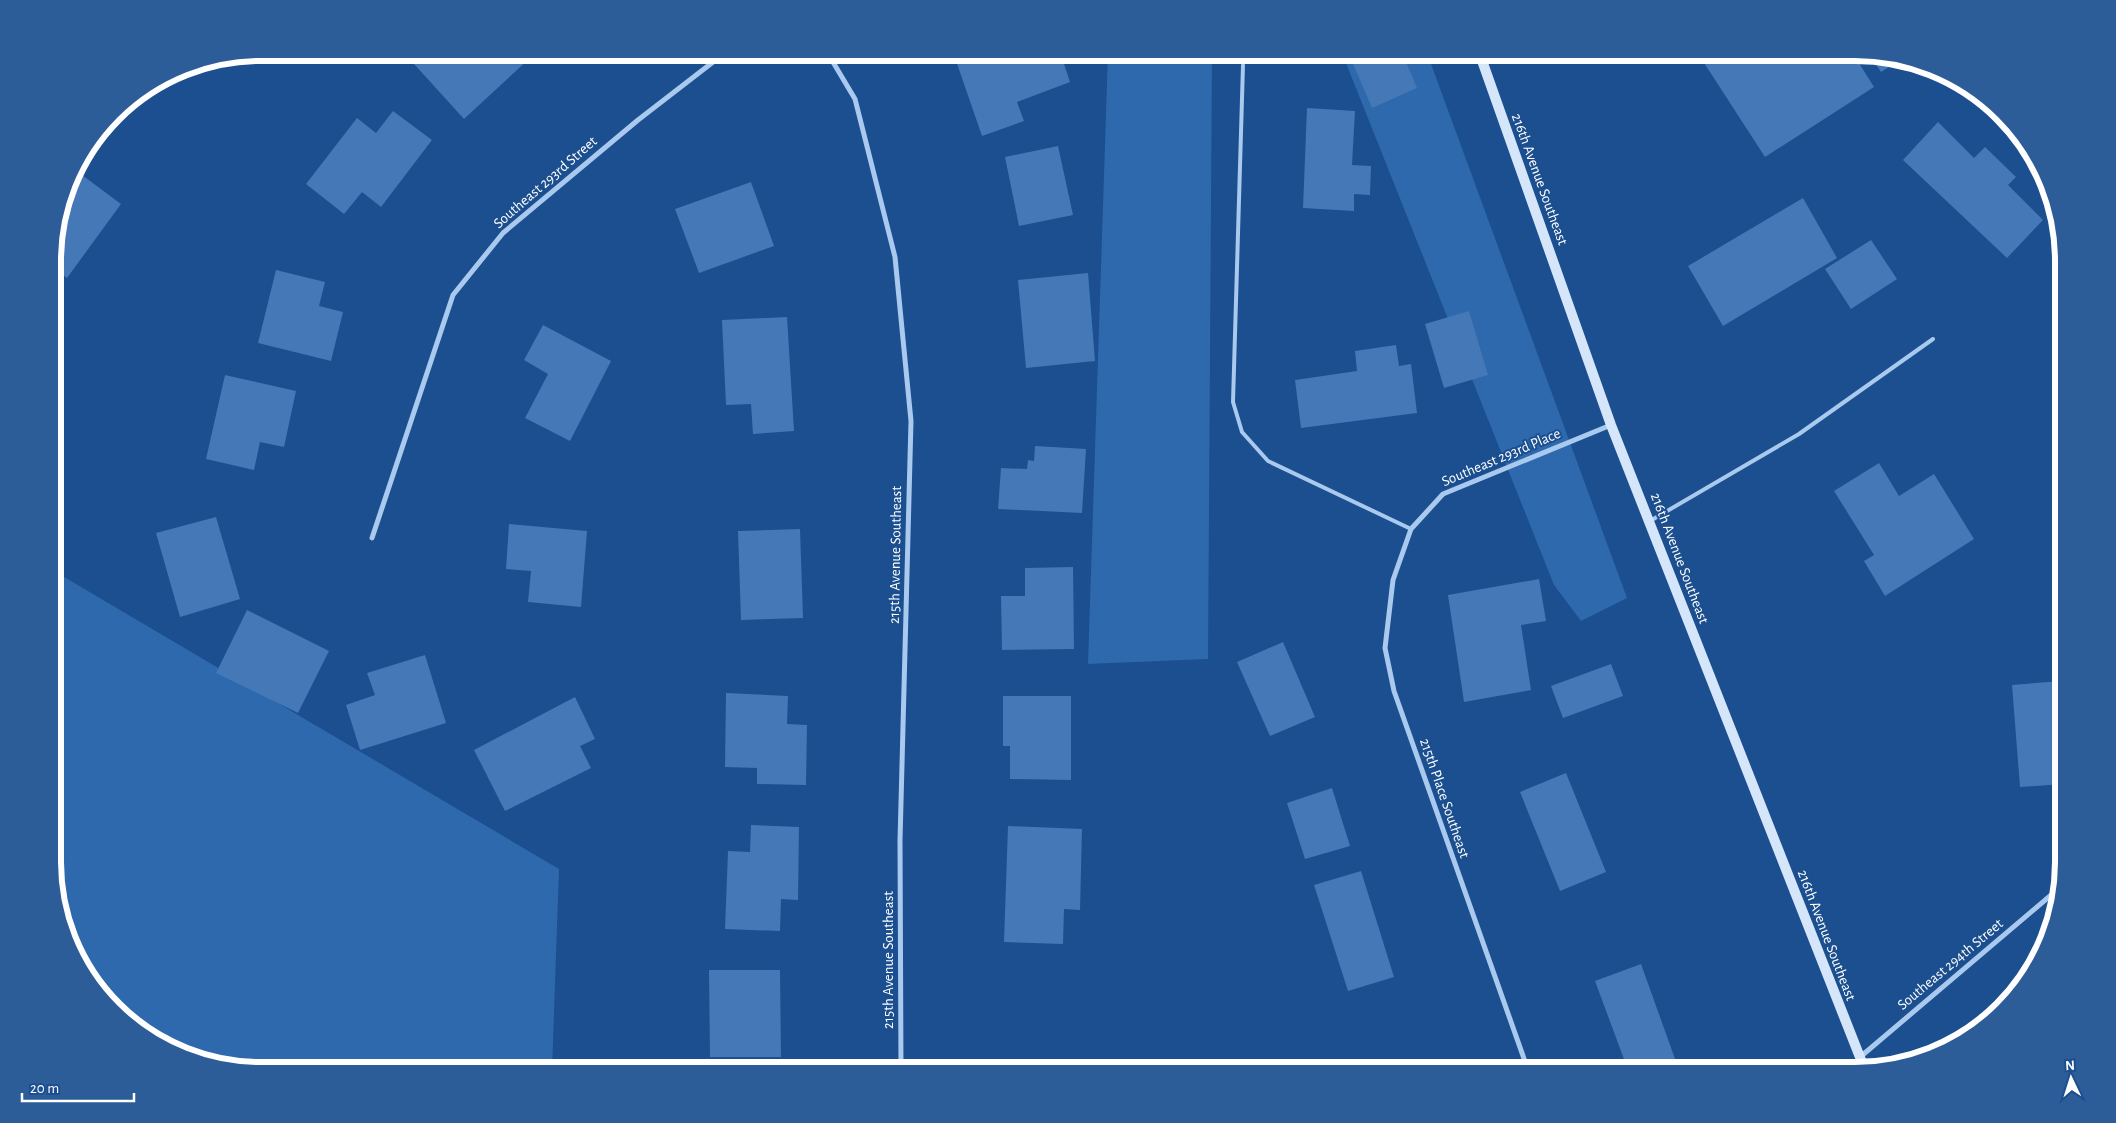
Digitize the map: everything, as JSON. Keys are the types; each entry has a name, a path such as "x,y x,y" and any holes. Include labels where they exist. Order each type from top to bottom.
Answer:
{"street":[{"name":"Southeast 293rd Street","path":"372,538 453,295 503,233 638,120 714,61"},
{"name":"215th Avenue Southeast","path":"832,61 855,99 895,257 911,421 900,841 901,1062"},
{"name":"216th Avenue Southeast","path":"1482,61 1611,425 1861,1062"},
{"name":"Southeast 293rd Place","path":"1411,529 1443,494 1611,425"},
{"name":"215th Place Southeast","path":"1411,529 1393,580 1386,638 1385,648 1394,692 1525,1062"},
{"name":"Southeast 294th Street","path":"1859,1058 2052,894"}],"lane":[{"path":"1243,65 1233,402 1242,432 1268,461 1411,529"},
{"path":"1650,521 1799,434 1933,339"}],"shaded area":[{"path":"1108,61 1212,61 1208,659 1088,664"},
{"path":"1345,61 1430,61 1627,598 1581,621 1554,585"},
{"path":"61,575 559,869 552,1062 261,1062 235,1060 210,1055 185,1047 161,1035 129,1012 111,994 95,973 76,938 65,901 61,862"}],"building":[{"path":"411,61 527,61 464,119"},
{"path":"956,61 1063,61 1070,82 1017,102 1024,121 982,136"},
{"path":"1352,61 1406,61 1417,88 1372,108"},
{"path":"1703,61 1858,61 1874,87 1765,157"},
{"path":"1875,63 1893,65 1881,72"},
{"path":"1307,108 1355,111 1352,165 1371,166 1370,195 1354,194 1354,211 1303,208"},
{"path":"393,111 432,140 381,207 362,192 344,214 306,184 357,118 376,133"},
{"path":"1938,122 1974,158 1985,147 2016,177 2008,185 2043,220 2007,258 1903,160"},
{"path":"1058,146 1073,215 1019,226 1005,157"},
{"path":"81,174 121,204 67,278 61,273 63,235 68,210"},
{"path":"751,182 774,246 699,273 675,209"},
{"path":"1803,198 1837,258 1723,326 1688,266"},
{"path":"1871,240 1897,279 1851,309 1825,269"},
{"path":"276,270 325,282 319,306 343,312 331,361 258,343"},
{"path":"1088,273 1095,361 1026,368 1018,280"},
{"path":"1469,311 1488,375 1444,388 1425,324"},
{"path":"787,317 794,431 753,434 751,404 726,405 722,320"},
{"path":"543,325 611,361 570,441 525,418 548,374 524,360"},
{"path":"1396,345 1399,366 1411,364 1417,413 1301,428 1295,380 1357,371 1355,351"},
{"path":"225,375 296,391 284,447 260,442 254,470 206,459"},
{"path":"1035,446 1086,449 1082,513 998,509 1001,468 1027,469 1028,460 1034,461"},
{"path":"1879,463 1899,496 1934,474 1974,539 1885,596 1864,561 1874,555 1834,491"},
{"path":"216,517 240,599 180,617 156,533"},
{"path":"509,524 587,531 581,607 528,602 531,571 506,569"},
{"path":"800,529 803,618 741,620 738,531"},
{"path":"1073,567 1074,649 1002,650 1001,596 1025,596 1025,568"},
{"path":"1539,579 1546,621 1521,625 1531,690 1464,702 1448,595"},
{"path":"247,610 329,651 298,713 216,673"},
{"path":"1283,642 1315,717 1270,736 1237,662"},
{"path":"425,655 446,723 360,750 346,705 375,695 367,673"},
{"path":"1611,664 1623,696 1563,718 1551,686"},
{"path":"2055,681 2055,785 2020,787 2012,685"},
{"path":"726,693 788,696 787,724 807,725 806,785 757,784 757,768 725,767"},
{"path":"1003,696 1071,696 1071,780 1010,779 1010,746 1003,746"},
{"path":"575,697 595,739 580,746 591,768 505,811 474,750"},
{"path":"1566,773 1606,872 1560,891 1520,792"},
{"path":"1332,788 1350,846 1305,859 1287,803"},
{"path":"751,825 799,827 798,900 781,899 780,931 725,929 728,851 750,852"},
{"path":"1008,826 1082,829 1080,910 1064,909 1063,944 1004,942"},
{"path":"1361,871 1394,977 1348,991 1314,885"},
{"path":"1641,964 1676,1062 1625,1062 1595,981"},
{"path":"709,970 780,970 781,1057 710,1057"}]}
